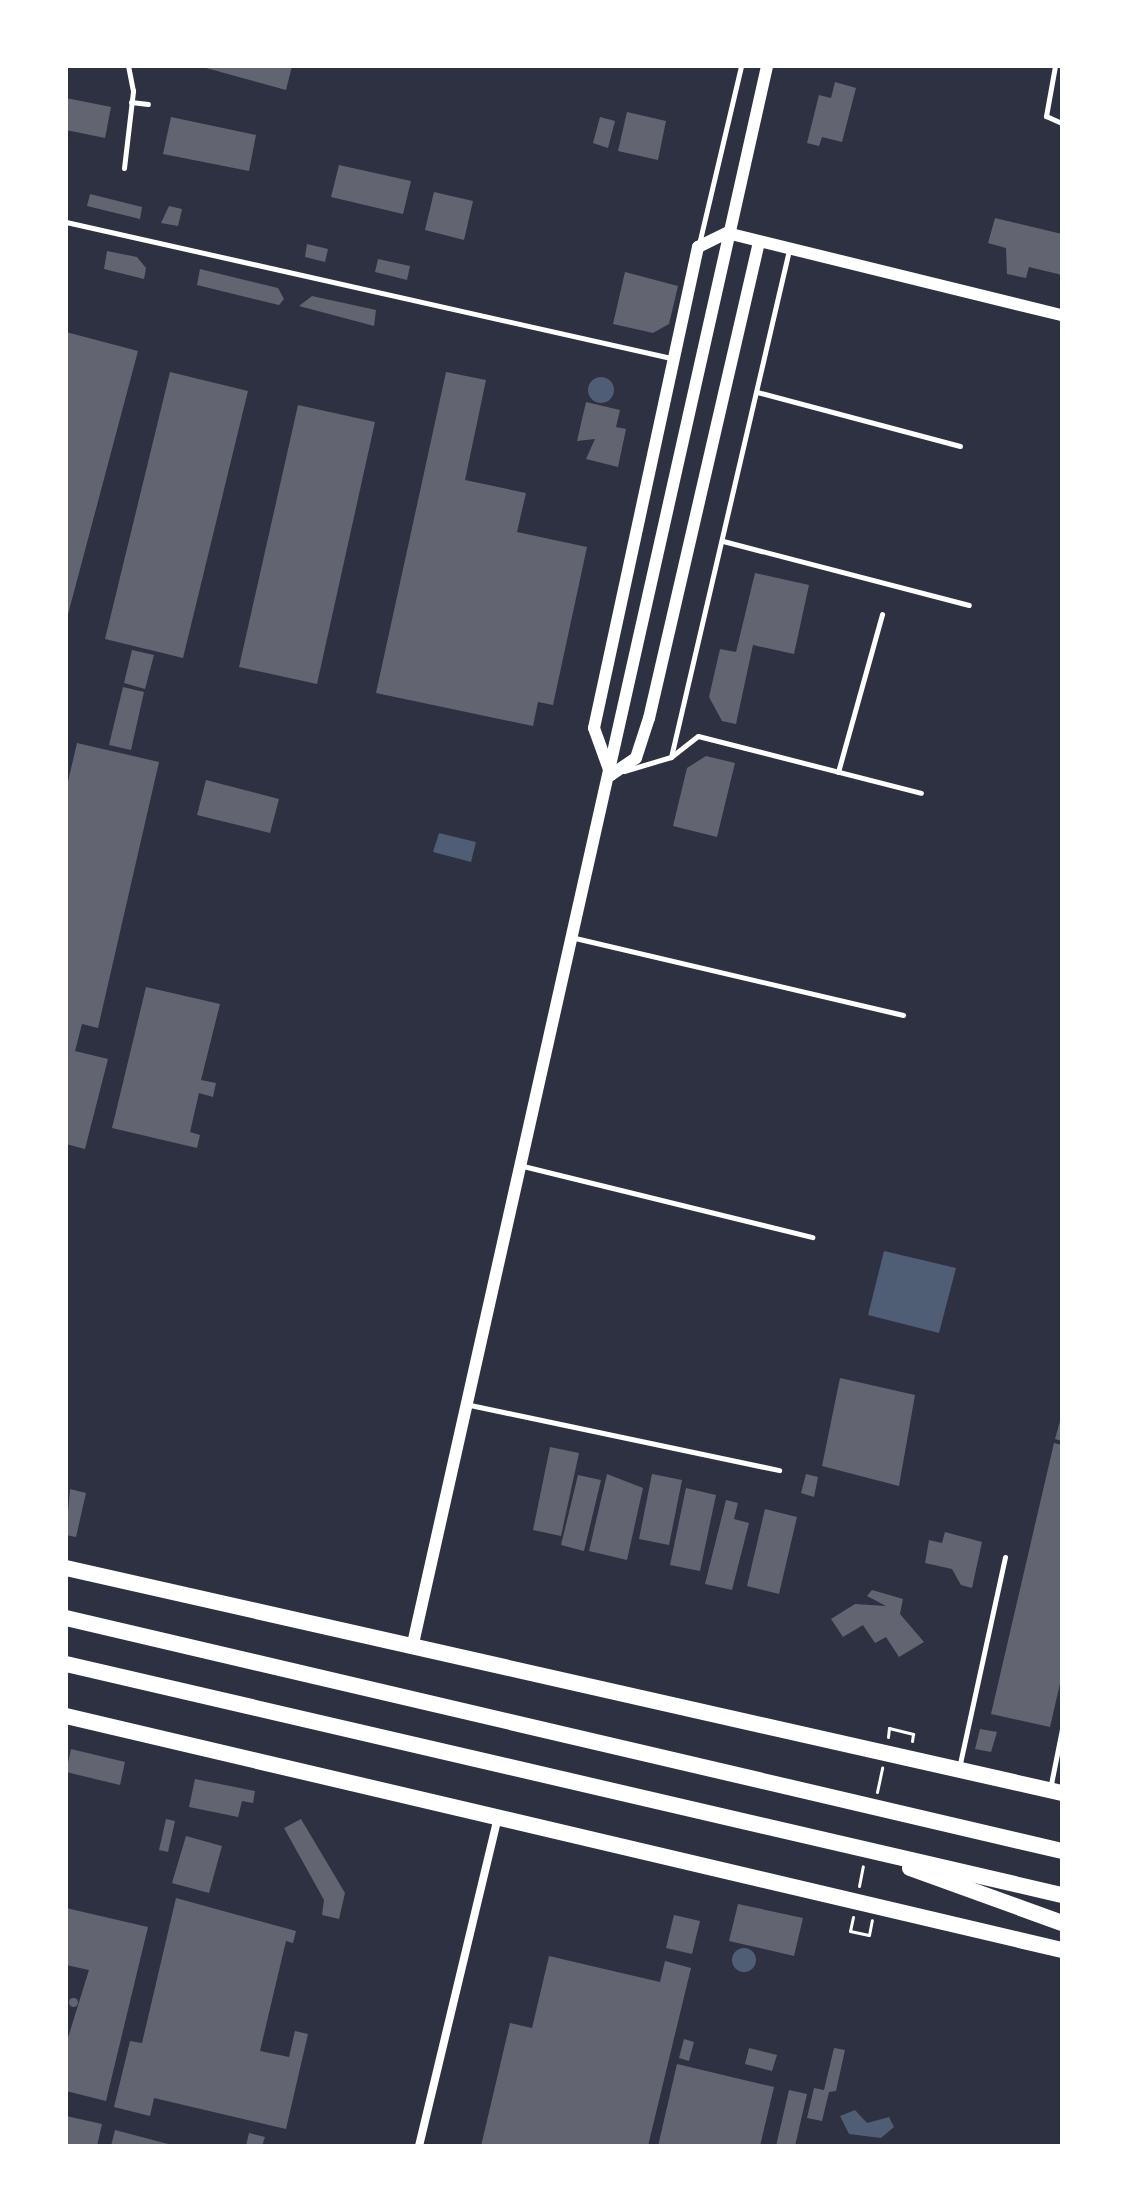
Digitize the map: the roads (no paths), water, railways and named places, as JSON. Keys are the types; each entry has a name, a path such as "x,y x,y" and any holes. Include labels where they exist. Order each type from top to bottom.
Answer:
{"main road":[{"path":"66,1568 1056,1791"},
{"path":"66,1618 1062,1851"},
{"path":"66,1664 1062,1895"},
{"path":"66,1716 1062,1950"},
{"path":"849,1845 1062,1923"}],"street":[{"path":"412,1648 575,938 727,233 767,66"},
{"path":"611,775 594,728 671,358 698,247 727,233 1062,315"},
{"path":"611,775 636,758 649,718 759,242"},
{"path":"419,2146 498,1817"}],"lane":[{"path":"124,168 131,102 128,66"},
{"path":"698,247 741,66"},
{"path":"1055,66 1046,116 1062,123"},
{"path":"131,102 148,104"},
{"path":"66,222 671,358"},
{"path":"671,757 789,250"},
{"path":"757,392 960,446"},
{"path":"723,541 969,605"},
{"path":"838,772 882,614"},
{"path":"611,775 671,757 698,736 921,793"},
{"path":"575,938 903,1015"},
{"path":"523,1166 812,1237"},
{"path":"470,1405 779,1470"},
{"path":"959,1769 1005,1557"},
{"path":"1056,1791 1062,1729"}],"water":[{"path":"601,377 610,381 614,390 610,399 601,403 592,399 588,390 592,381"},
{"path":"439,833 476,842 471,862 433,852"},
{"path":"884,1251 956,1268 939,1333 868,1315"},
{"path":"744,1948 752,1952 756,1960 752,1968 744,1972 736,1968 732,1960 736,1952"},
{"path":"855,2110 867,2123 889,2117 894,2127 881,2138 849,2134 840,2116"}]}
